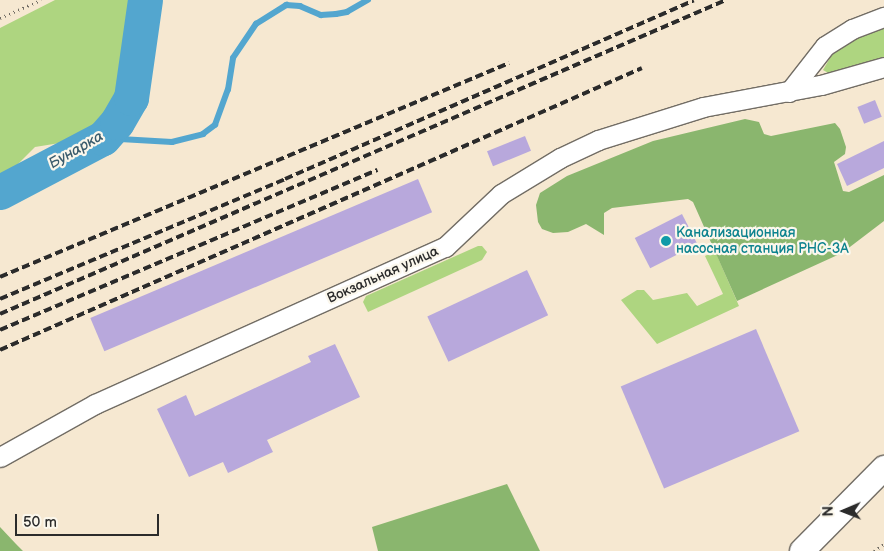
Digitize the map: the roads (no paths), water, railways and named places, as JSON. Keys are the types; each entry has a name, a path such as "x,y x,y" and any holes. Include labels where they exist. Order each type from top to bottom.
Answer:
{"street":[{"path":"789,92 826,46 852,29 884,17"},
{"name":"Вокзальная улица","path":"0,457 95,404 445,247 501,194 560,158 598,140 694,110 789,92 884,67"},
{"path":"802,551 884,468"},
{"path":"802,551 884,489"}],"waterway":[{"name":"Бунарка","path":"0,192 103,138 117,122 131,98 145,0"},
{"path":"103,138 172,142 203,134 215,125 228,90 233,58 256,24 286,5 300,6 321,15 347,12 368,0"}],"railway":[{"path":"0,299 285,179 694,0"},
{"path":"0,314 726,0"},
{"path":"0,277 509,63"},
{"path":"0,350 642,68"},
{"path":"0,330 377,170"}],"place":[{"name":"Канализационная насосная станция РНС-3А","path":"666,241"}]}
